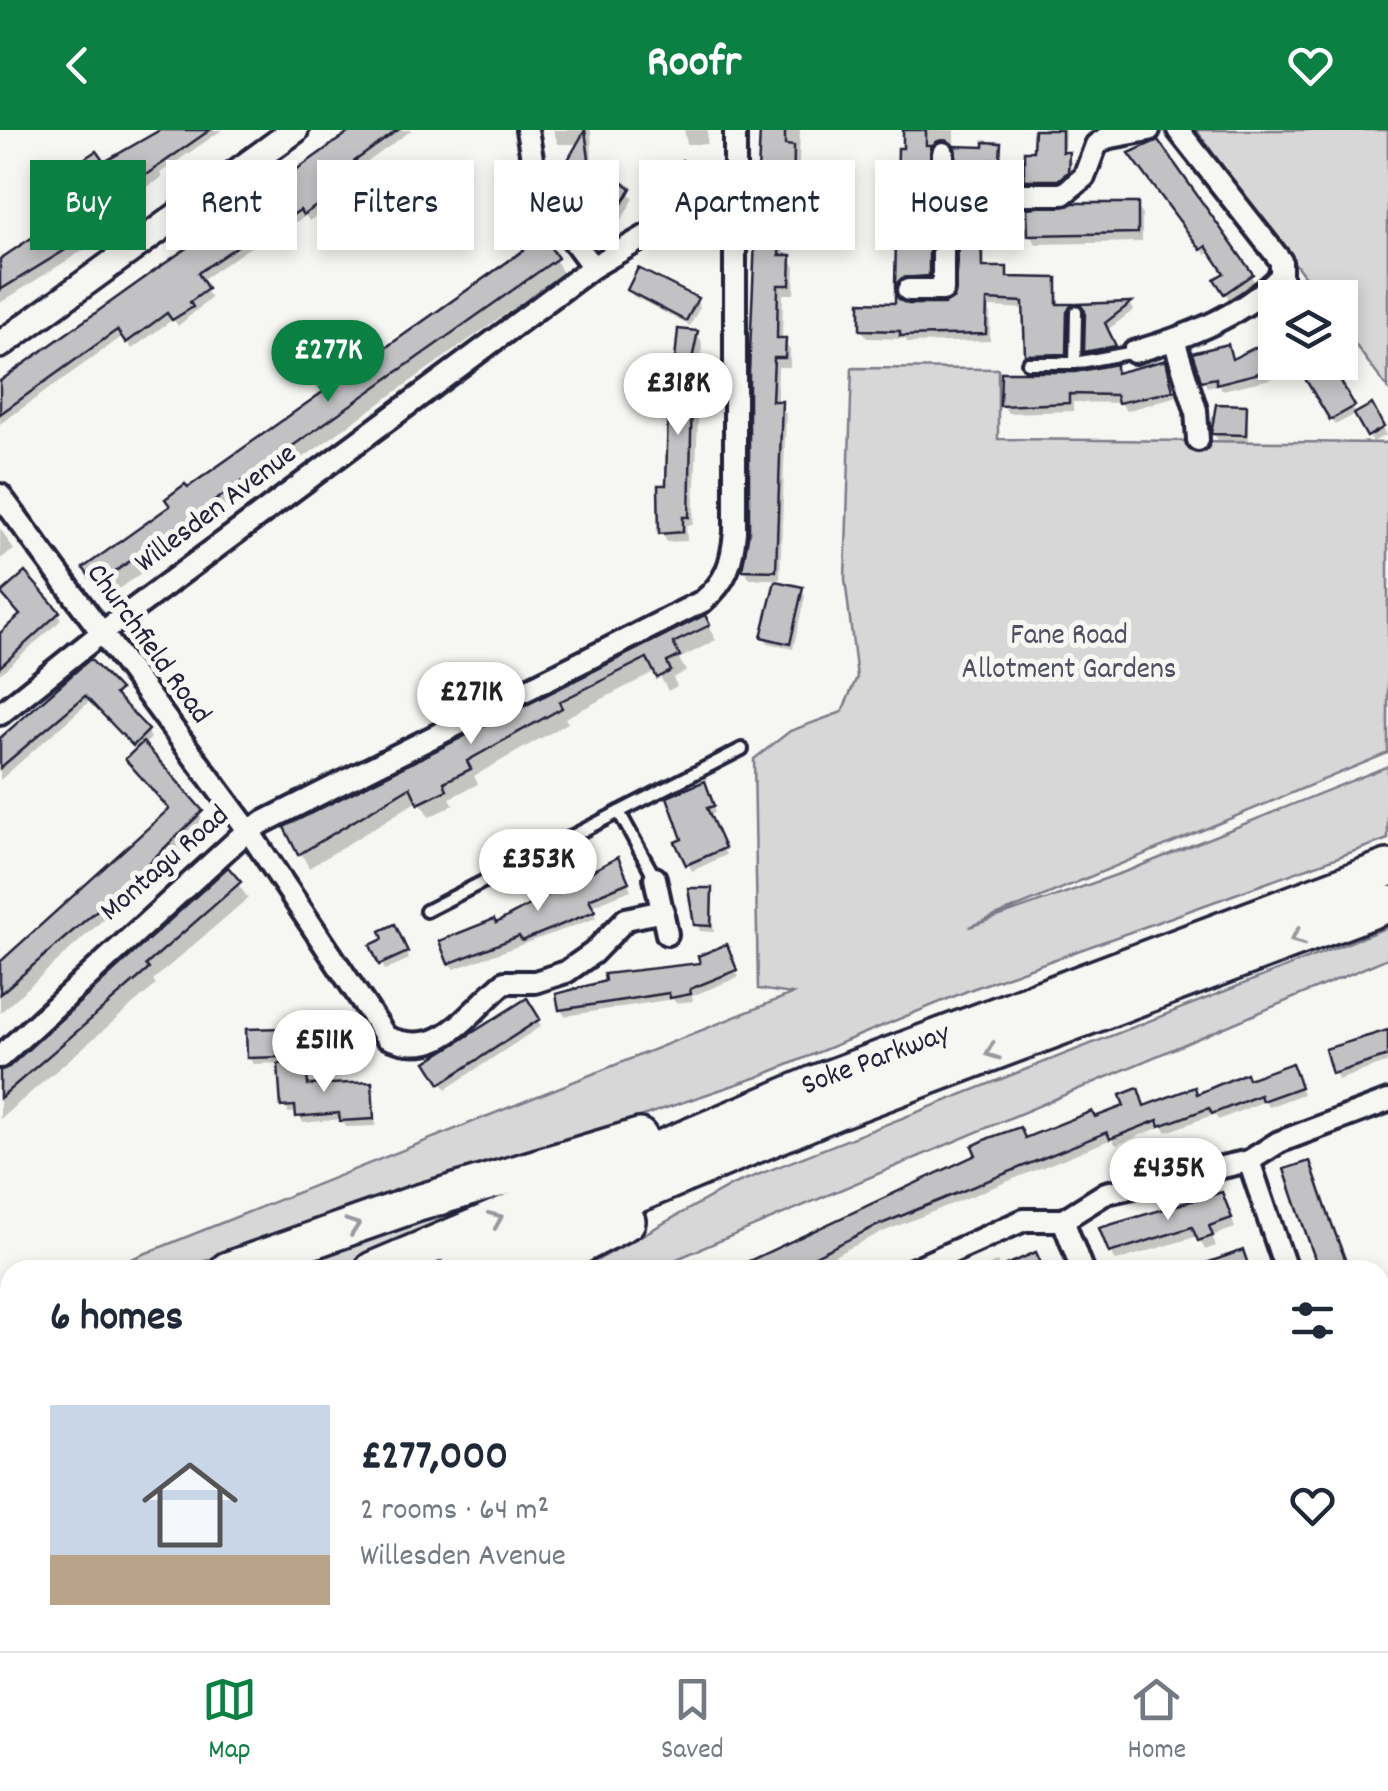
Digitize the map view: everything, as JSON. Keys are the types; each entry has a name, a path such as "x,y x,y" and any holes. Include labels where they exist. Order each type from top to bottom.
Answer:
{"highway":[{"name":"Soke Parkway","path":"400,1260 826,1097 1388,868"},
{"name":"Soke Parkway","path":"479,1260 826,1097 1388,904"},
{"path":"256,1260 415,1204 826,1097"},
{"path":"551,1260 826,1097"}],"street":[{"path":"0,345 295,130"},
{"path":"527,130 538,193 593,267"},
{"name":"Montagu Road","path":"735,130 735,160"},
{"path":"1024,194 1062,194 1084,177 1096,145 1106,138 1148,130"},
{"path":"1134,352 1218,324 1281,276 1281,261 1178,130"},
{"path":"942,153 942,160"},
{"name":"Willesden Avenue","path":"0,714 100,634 593,267 639,240"},
{"name":"Montagu Road","path":"0,1056 248,830 703,601 722,585 732,560 735,532 734,250"},
{"path":"908,290 942,290 942,250"},
{"path":"1174,340 1196,410 1198,440"},
{"name":"Churchfield Road","path":"0,495 248,830 386,1038 409,1047 438,1043 505,982 536,982 566,972 593,953 626,919 663,911"},
{"path":"655,878 668,934"},
{"path":"934,1260 1024,1220 1063,1220 1106,1193 1249,1161 1278,1142 1388,1101"},
{"path":"1249,1161 1283,1260"},
{"path":"1063,1220 1078,1260"}],"lane":[{"path":"1076,312 1076,362"},
{"path":"1028,363 1076,362 1134,352"},
{"path":"426,912 742,749"},
{"path":"619,812 655,878"}],"green space":[{"path":"1196,130 1388,130 1388,389 1358,348 1358,280 1307,280"},
{"name":"Fane Road Allotment Gardens","path":"852,368 998,369 998,439 1388,443 1388,753 969,927 1130,870 1388,766 1388,839 972,989 758,1077 328,1222 208,1260 129,1260 792,994 758,989 754,759 790,731 842,712 857,677 845,579"},
{"path":"1388,927 1388,958 675,1260 598,1260 732,1185"},
{"path":"503,1194 508,1200 363,1260 298,1260"}],"building":[{"path":"160,130 210,130 146,175 146,160 108,160"},
{"path":"352,130 398,130 356,160 317,160 317,206 303,215 300,210 297,212 297,169"},
{"path":"585,130 590,160 568,160"},
{"path":"760,130 785,130 785,145 794,146 794,160 759,160"},
{"path":"903,130 926,130 926,145 932,145 930,160 898,160 898,148 903,148"},
{"path":"1034,130 1062,130 1062,152 1069,152 1068,172 1058,180 1026,180 1024,151 1033,151"},
{"path":"1158,140 1253,274 1224,294 1214,279 1224,273 1206,246 1201,250 1129,153"},
{"path":"984,142 1001,143 1000,160 957,160 954,146 984,147"},
{"path":"96,151 103,160 82,160"},
{"path":"619,180 631,188 619,209"},
{"path":"1138,203 1138,233 1028,235 1027,208"},
{"path":"30,239 30,250 65,250 0,290 0,259"},
{"path":"184,250 232,250 198,273 208,289 190,302 193,307 172,320 167,313 126,343 117,330 0,414 0,381"},
{"path":"524,250 552,250 558,258 96,585 83,568 170,506 165,499 185,484 188,487"},
{"path":"755,250 779,250 779,255 791,255 790,285 778,285 777,338 786,338 785,358 774,358 772,401 782,401 776,571 742,570 749,532 749,373"},
{"path":"896,250 929,250 929,276 902,278 895,286"},
{"path":"958,250 982,250 982,267 1007,267 1007,277 1057,278 1057,304 1073,304 1067,312 1066,354 1025,355 1023,302 987,300 986,334 900,336 900,331 860,330 860,302 895,303 895,294 908,304 944,304 954,298"},
{"path":"638,268 698,298 686,321 627,290"},
{"path":"1132,302 1105,323 1116,346 1084,352 1085,311 1079,304"},
{"path":"678,329 698,331 693,355 689,517 683,517 683,532 659,534 658,485 666,485 669,369 674,370"},
{"path":"1228,344 1232,359 1258,346 1258,373 1216,384 1216,378 1201,381 1192,353"},
{"path":"1166,360 1173,391 1118,403 1116,395 1069,394 1069,403 1000,406 1001,372 1075,372 1116,364 1116,373"},
{"path":"1306,380 1340,380 1355,406 1330,420"},
{"path":"1216,404 1247,405 1246,435 1211,434"},
{"path":"1372,404 1384,427 1367,437 1354,414"},
{"path":"25,572 60,612 0,667 0,633 20,615 1,593"},
{"path":"775,581 803,587 790,644 761,637"},
{"path":"705,615 710,625 673,643 680,656 667,662 671,671 657,678 647,658 559,702 562,708 467,761 471,769 444,782 447,790 418,804 410,787 298,855 284,827"},
{"path":"90,659 120,690 115,694 149,730 133,746 85,696 0,768 0,738"},
{"path":"143,742 203,811 125,886 0,994 0,962 169,809 125,759"},
{"path":"705,781 714,806 707,808 725,848 686,865 675,842 682,839 667,797"},
{"path":"618,857 629,882 589,899 595,911 522,941 519,936 448,964 439,941 494,919 496,923"},
{"path":"228,867 241,882 146,965 149,969 0,1098 0,1070 9,1067"},
{"path":"688,888 712,888 711,926 694,925"},
{"path":"395,924 408,952 379,965 370,945 383,939 380,931"},
{"path":"727,944 737,970 690,989 691,994 670,998 669,993 559,1010 556,994 605,981 604,974 700,963 698,956"},
{"path":"527,998 540,1019 440,1084 426,1062"},
{"path":"282,1028 283,1057 247,1058 246,1029"},
{"path":"1388,1030 1388,1056 1332,1074 1325,1049"},
{"path":"306,1061 308,1085 372,1082 374,1119 340,1121 339,1113 296,1117 295,1106 281,1107 278,1064"},
{"path":"1292,1063 1301,1087 1262,1101 1260,1095 1212,1114 1209,1108 1160,1126 1158,1120 1110,1139 1107,1132 874,1227 807,1260 751,1260 976,1155 972,1146 989,1138 1020,1127 1025,1138 1092,1111 1095,1117 1124,1106 1120,1095 1138,1088 1144,1106 1195,1087 1197,1094 1246,1073 1248,1079"},
{"path":"1310,1161 1345,1260 1316,1260 1284,1169"},
{"path":"1222,1192 1232,1218 1209,1226 1213,1236 1198,1241 1192,1227 1109,1253 1099,1228"},
{"path":"1243,1250 1246,1260 1215,1260"},
{"path":"1036,1252 1040,1260 1018,1260"}]}
